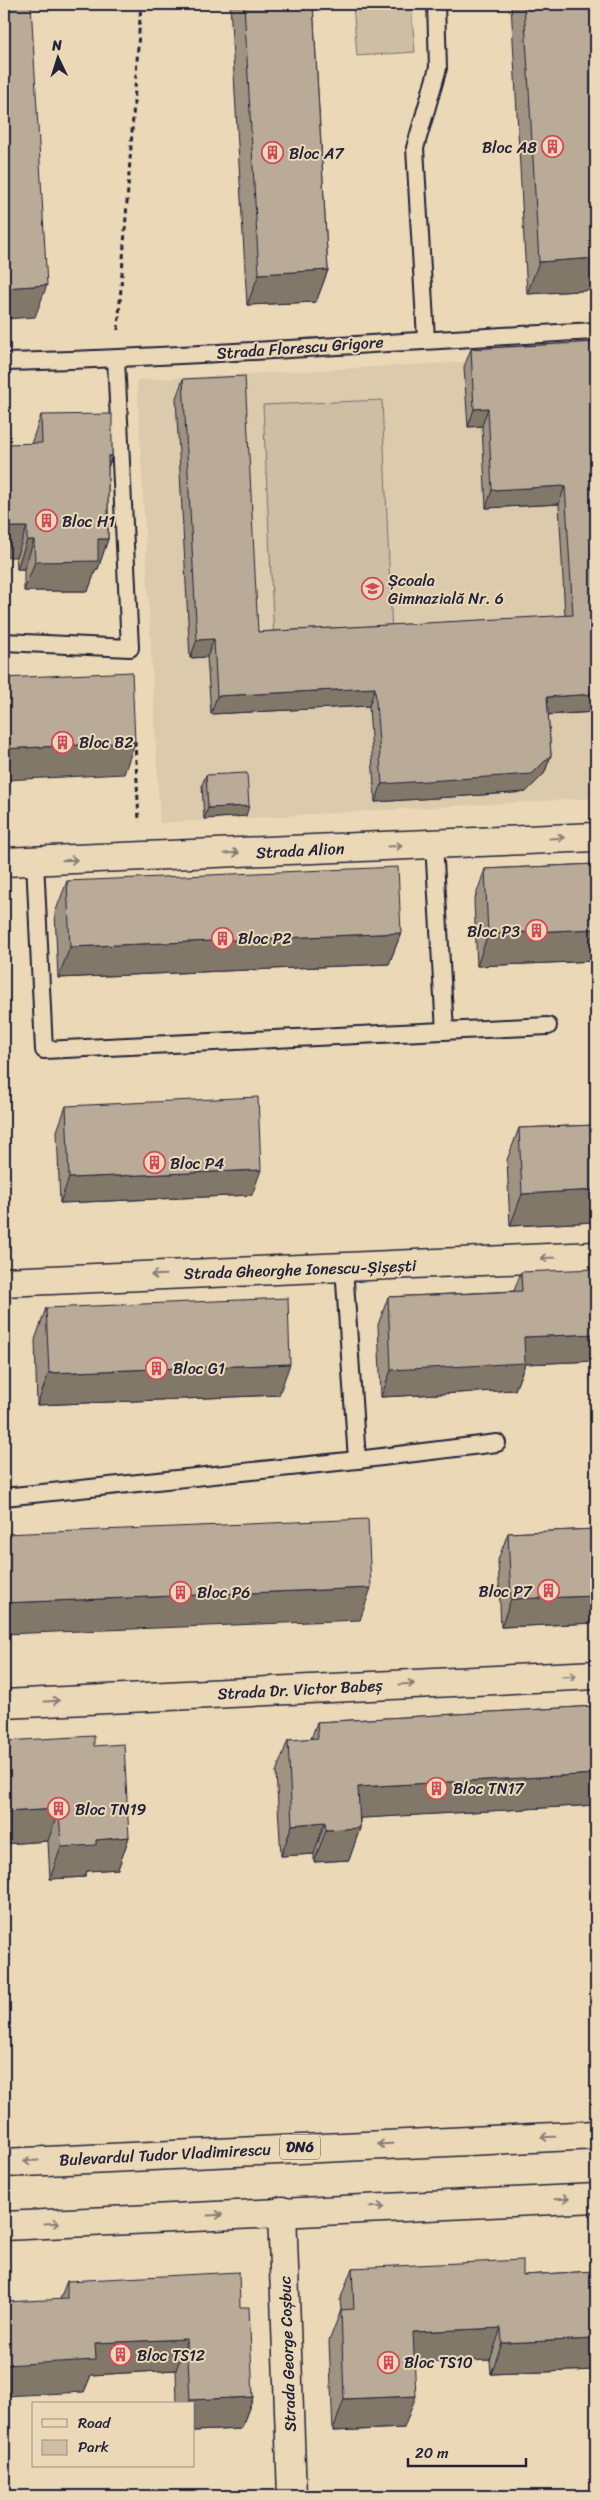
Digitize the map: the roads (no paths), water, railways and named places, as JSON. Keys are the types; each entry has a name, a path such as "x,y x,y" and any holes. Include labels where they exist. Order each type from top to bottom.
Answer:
{"street":[{"name":"Strada Alion","path":"4,862 141,858 596,837"},
{"name":"Strada Gheorghe Ionescu-Șișești","path":"4,1282 596,1256"},
{"name":"Strada Dr. Victor Babeș","path":"4,1704 596,1675"},
{"name":"Bulevardul Tudor Vladimirescu","path":"4,2163 596,2134"},
{"path":"4,2226 282,2211 596,2198"},
{"name":"Strada George Coșbuc","path":"282,2211 292,2496"}],"lane":[{"path":"426,339 415,148 438,68 436,4"},
{"name":"Strada Florescu Grigore","path":"4,362 116,359 426,339 596,332"},
{"path":"4,642 130,648 116,359"},
{"path":"434,844 445,1031"},
{"path":"35,861 44,1050 548,1026"},
{"path":"344,1267 357,1460"},
{"path":"4,1496 357,1460 498,1443"}],"place":[{"name":"Bloc A8","path":"553,147"},
{"name":"Bloc A7","path":"273,153"},
{"name":"Bloc H1","path":"46,521"},
{"name":"Școala Gimnazială Nr. 6","path":"372,589"},
{"name":"Bloc B2","path":"63,742"},
{"name":"Bloc P3","path":"536,931"},
{"name":"Bloc P2","path":"222,938"},
{"name":"Bloc P4","path":"154,1163"},
{"name":"Bloc G1","path":"157,1368"},
{"name":"Bloc P7","path":"548,1591"},
{"name":"Bloc P6","path":"181,1592"},
{"name":"Bloc TN17","path":"437,1788"},
{"name":"Bloc TN19","path":"59,1809"},
{"name":"Bloc TS12","path":"121,2355"},
{"name":"Bloc TS10","path":"388,2362"}]}
